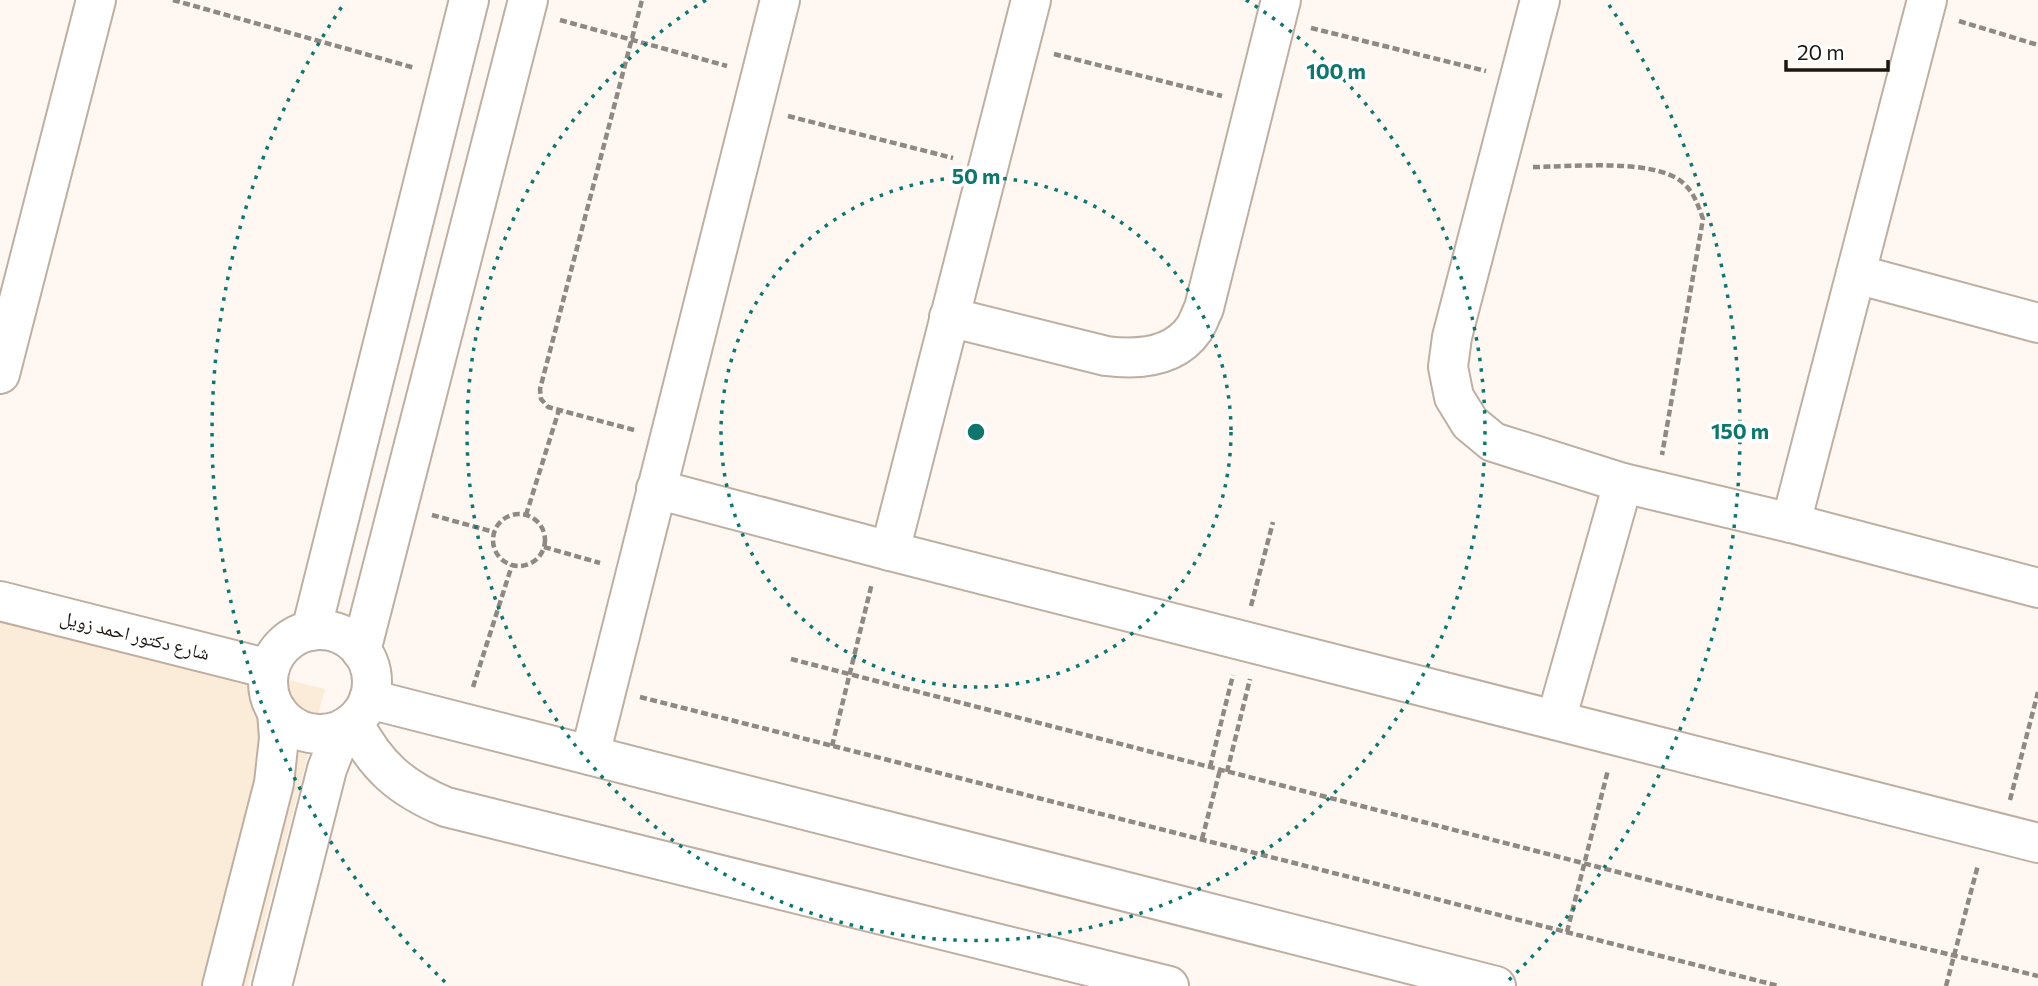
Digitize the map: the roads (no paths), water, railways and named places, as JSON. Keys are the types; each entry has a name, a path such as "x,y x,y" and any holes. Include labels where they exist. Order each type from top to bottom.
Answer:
{"street":[{"path":"0,374 96,0"},
{"path":"310,631 468,0"},
{"path":"590,755 780,0"},
{"path":"885,550 1031,0"},
{"path":"1540,0 1451,337 1448,367 1454,397 1470,422 1493,442 1639,487 1791,523 2038,588"},
{"path":"361,651 527,5"},
{"path":"1791,523 1926,5"},
{"path":"949,317 1133,360 1156,355 1178,345 1194,329 1204,308 1279,9"},
{"path":"1856,274 2038,323"},
{"path":"1556,720 1639,487"},
{"path":"656,489 885,550 2038,843"},
{"name":"شارع دكتور احمد زويل","path":"0,601 269,670"},
{"path":"272,986 327,769 338,741 357,716 371,674 361,651 351,641 339,634 325,631 310,631 299,635 279,649 269,670 269,693 277,711 290,726 309,733 329,734 357,716 462,722 1496,986"},
{"path":"222,986 274,783 279,738 277,711"},
{"path":"357,716 365,745 381,766 400,783 422,797 446,807 1169,986"}]}
